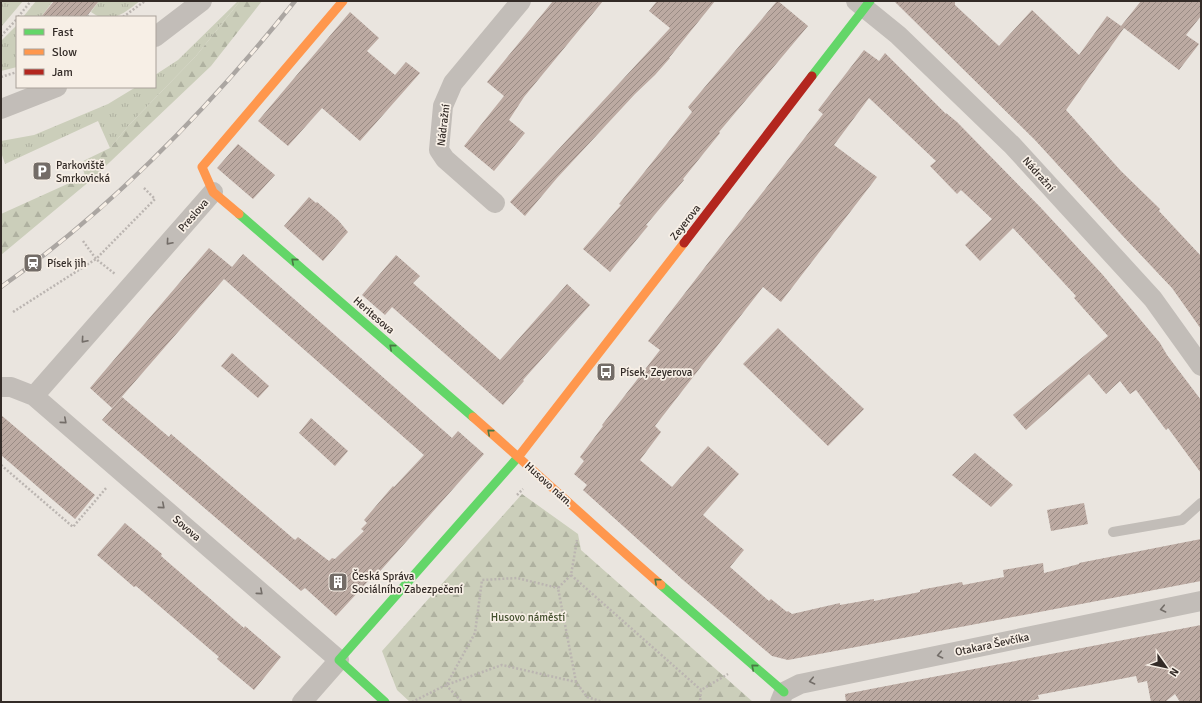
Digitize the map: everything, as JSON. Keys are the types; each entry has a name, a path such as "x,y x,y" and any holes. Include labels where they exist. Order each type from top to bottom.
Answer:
{"street":[{"path":"156,36 202,1"},
{"name":"Preslova","path":"34,396 213,192 202,167 343,1"},
{"name":"Nádražní","path":"495,203 444,159 439,150 443,106 453,83 521,1"},
{"name":"Nádražní","path":"863,3 1012,145 1153,299 1201,366"},
{"name":"Zeyerova","path":"519,457 863,3"},
{"path":"1,109 54,88"},
{"name":"Heritesova","path":"213,192 519,457"},
{"path":"1,387 12,387 34,396"},
{"name":"Sovova","path":"34,396 339,660"},
{"name":"Husovo nám.","path":"339,660 519,457 587,520 748,662 782,697"},
{"name":"Otakara Ševčíka","path":"782,697 800,684 1201,601"},
{"path":"302,702 339,660 385,702"}],"lane":[{"path":"1113,532 1182,520 1201,503"}],"path":[{"path":"20,16 32,1"},
{"path":"124,16 145,1"},
{"path":"1,36 16,20"},
{"path":"1,77 16,72"},
{"path":"13,312 96,259 155,199 144,188"},
{"path":"82,241 96,259 131,286"},
{"path":"1,465 73,527 107,486"},
{"path":"558,588 571,575 577,539 587,520"},
{"path":"571,575 701,690"},
{"path":"446,685 474,632 482,580 517,578 558,588"},
{"path":"558,588 576,682 587,697 603,702"},
{"path":"701,690 748,662"},
{"path":"412,702 446,685 502,665 576,682"},
{"path":"446,685 462,702"},
{"path":"700,702 701,690"}],"green space":[{"path":"1,1 23,1 1,27"},
{"path":"36,1 53,1 42,16 24,16"},
{"path":"99,1 140,1 117,16 98,16 91,12"},
{"path":"238,1 240,1 196,56 129,125 110,148 98,121 5,164 1,152 1,141 34,135 108,104 134,88 156,88 156,74 178,60"},
{"path":"240,1 262,1 211,66 91,180 1,255 1,214 85,176 81,162 110,148 129,125 196,56"},
{"path":"16,26 16,67 1,71 1,41"},
{"name":"Husovo náměstí","path":"522,494 578,534 581,550 753,702 410,702 397,690 382,651"}],"building":[{"path":"54,1 99,1 87,16 42,16"},
{"path":"553,1 603,1 524,97 509,120 525,133 494,171 464,146 504,96 487,82"},
{"path":"657,1 715,1 655,75 635,94 557,178 525,216 510,202 670,28 649,11"},
{"path":"777,1 808,26 719,132 720,133 683,179 684,180 646,225 648,226 610,272 583,249 621,205 619,204 692,112 688,107"},
{"path":"894,1 955,1 955,5 999,46 1032,10 1079,55 1107,16 1121,26 1141,1 1201,1 1201,16 1186,35 1199,44 1179,70 1124,28 1066,110 1121,171 1160,209 1159,211 1201,256 1201,329 1172,288 1035,140"},
{"path":"350,12 379,38 367,51 395,75 406,62 420,73 360,141 322,108 288,146 258,121"},
{"path":"864,50 879,61 885,53 946,114 957,122 1042,209 1102,274 1160,343 1167,355 1201,400 1201,473 1168,428 1166,430 1136,390 1130,394 1120,381 1106,394 1089,374 1026,430 1013,415 1108,336 1074,298 1076,296 1013,228 980,261 965,245 992,219 961,190 957,194 930,166 936,161 869,98 834,145 877,177 781,302 763,287 655,426 661,432 640,460 672,487 708,446 739,474 703,515 744,550 730,567 769,601 771,599 787,612 788,611 792,614 840,603 840,605 874,599 874,601 962,582 963,585 1004,577 1003,570 1043,563 1044,573 1079,563 1201,539 1201,581 788,660 772,656 683,580 583,490 587,485 574,474 584,461 580,457 603,426 602,425 660,350 648,341 823,114 818,110"},
{"path":"238,144 275,175 253,199 217,168"},
{"path":"309,197 338,220 348,232 323,261 284,226"},
{"path":"209,248 232,267 243,254 452,438 458,431 484,454 374,578 372,577 336,616 305,588 301,591 102,420 122,397 169,437 171,434 295,540 298,537 329,561 332,558 335,559 364,531 361,529 367,523 364,520 393,486 394,487 424,455 224,279 112,408 90,388"},
{"path":"396,255 420,276 413,283 500,360 567,284 590,305 523,380 524,381 503,405 392,307 385,315 362,295"},
{"path":"778,328 864,409 828,446 743,364"},
{"path":"232,353 269,386 258,398 221,366"},
{"path":"1,415 95,495 75,519 1,455"},
{"path":"311,418 348,451 335,466 299,433"},
{"path":"975,453 1013,485 991,507 952,475"},
{"path":"1084,503 1088,524 1051,531 1047,510"},
{"path":"125,523 162,554 161,556 244,628 245,626 281,657 254,690 217,659 219,657 136,586 134,587 97,555"},
{"path":"1201,625 1201,702 1180,702 1175,694 1165,702 1151,702 1147,681 1138,683 1136,676 1038,695 1039,699 1023,702 846,702 845,694"}],"railway":[{"path":"1,287 82,224 121,190 194,118 229,80 295,1"}],"traffic: fast":[{"path":"812,76 870,1"},
{"path":"239,214 473,417"},
{"path":"385,702 339,660 519,456"},
{"path":"661,585 784,692"}],"traffic: slow":[{"path":"239,214 213,192 202,167 343,1"},
{"path":"519,456 684,243"},
{"path":"473,417 661,585"}],"traffic: jam":[{"path":"684,243 812,76"}],"place":[{"name":"Parkoviště Smrkovická","path":"42,171"},
{"name":"Písek jih","path":"33,263"},
{"name":"Písek, Zeyerova","path":"606,372"},
{"name":"Česká Správa Sociálního Zabezpečení","path":"338,582"}]}
